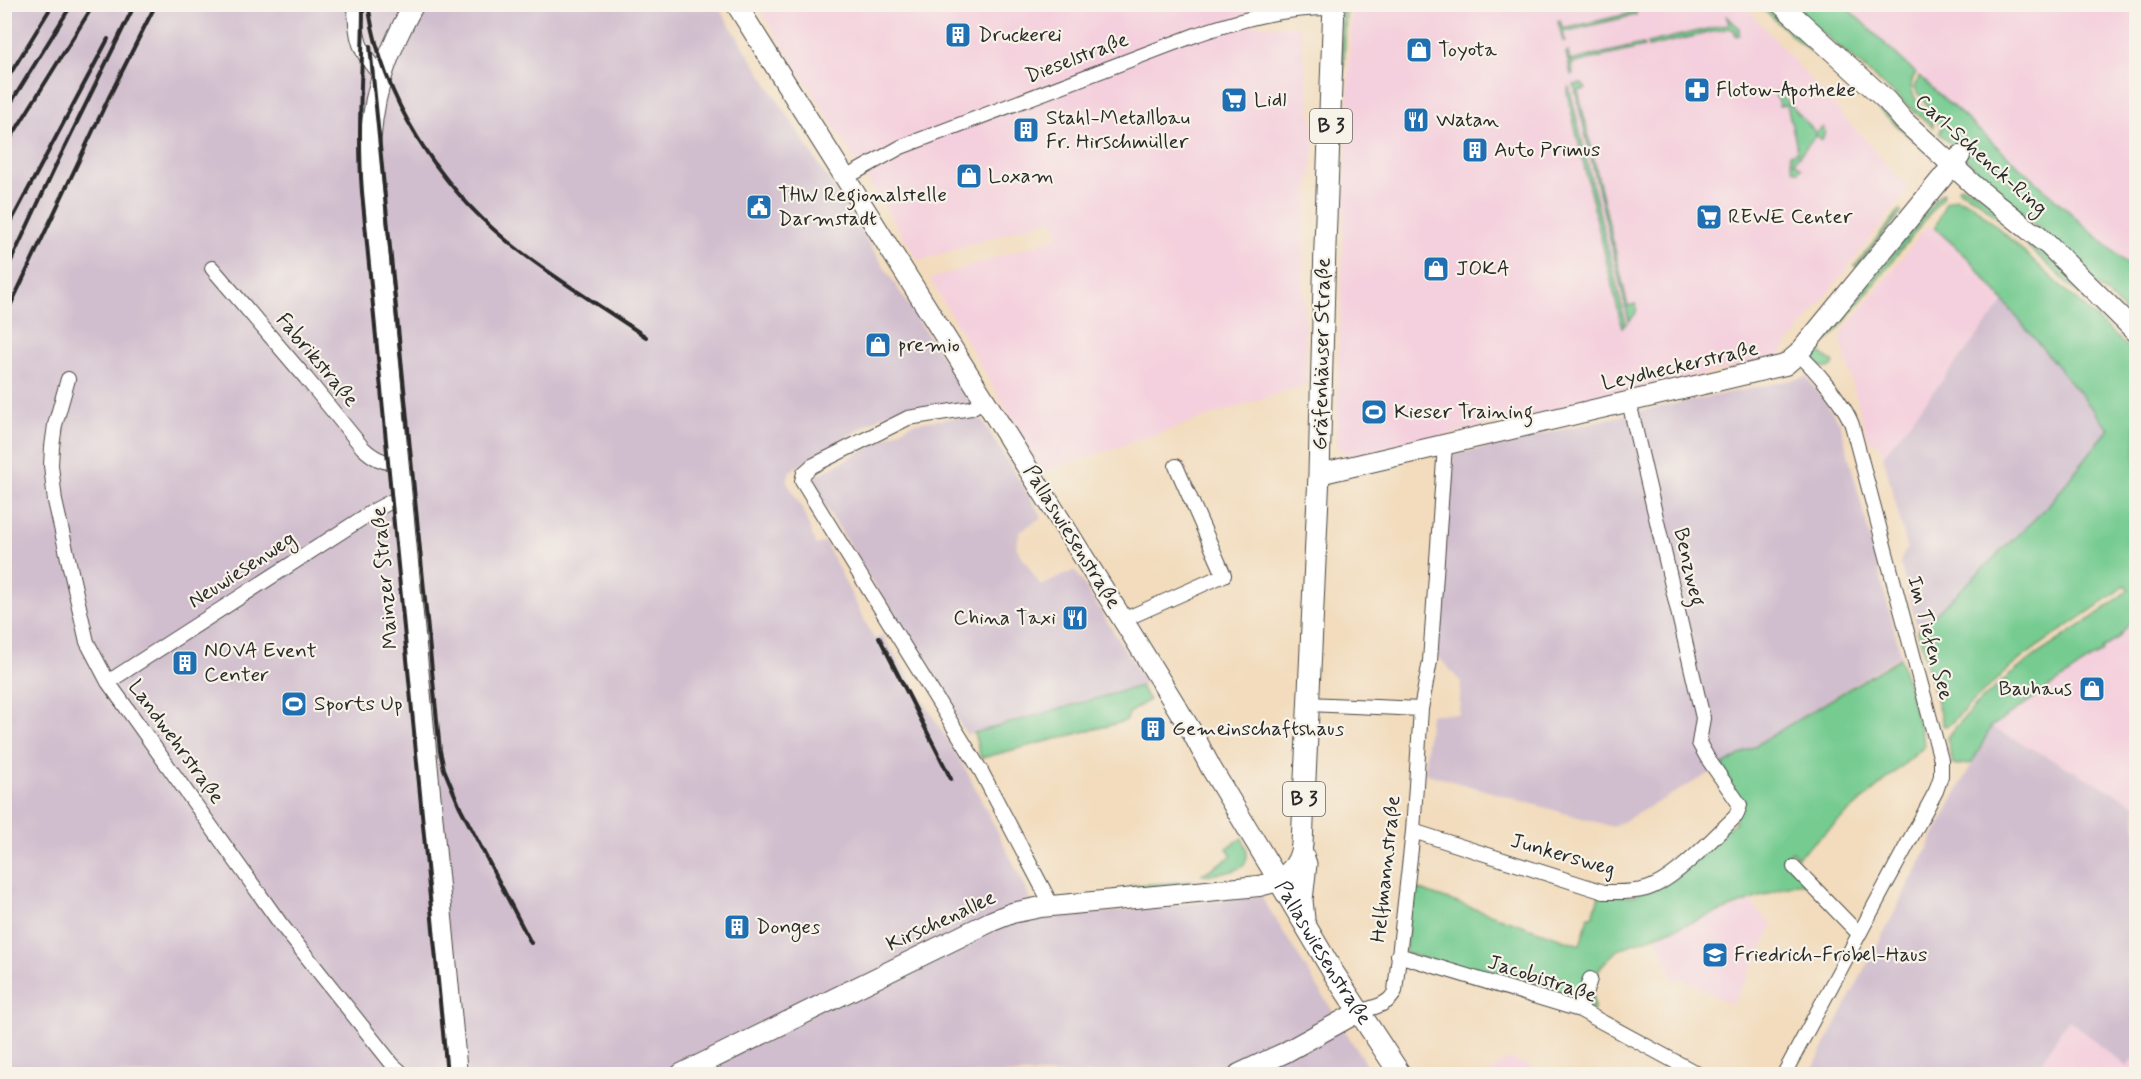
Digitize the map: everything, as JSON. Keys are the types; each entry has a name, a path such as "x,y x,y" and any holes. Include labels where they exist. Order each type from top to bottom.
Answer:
{"main road":[{"name":"Mainzer Straße","path":"414,4 391,50 375,98 371,124 370,165 457,1074"},
{"name":"Carl-Schenck-Ring","path":"1781,4 1887,101 1918,120 1989,199 2044,243 2136,332"},
{"name":"Pallaswiesenstraße","path":"740,6 845,178 1123,620 1305,924 1400,1074"},
{"name":"Gräfenhäuser Straße","path":"1305,924 1302,900 1306,864 1302,853 1319,474 1334,6"},
{"name":"Leydheckerstraße","path":"1319,474 1785,365 1798,354 1956,161"},
{"path":"1279,881 1294,867 1302,853"},
{"name":"Kirschenallee","path":"681,1074 992,921 1022,910 1259,886 1279,881"},
{"path":"1239,1074 1284,1053 1360,1011"}],"street":[{"path":"355,4 356,29 360,48 367,61 382,77"},
{"name":"Dieselstraße","path":"845,178 901,147 1198,34 1243,19 1272,13 1334,6"},
{"name":"Fabrikstraße","path":"212,268 362,447 379,460 399,463"},
{"name":"Im Tiefen See","path":"1784,1074 1936,791 1941,780 1942,766 1851,421 1836,398 1798,354"},
{"name":"Landwehrstraße","path":"68,379 55,426 51,465 55,501 87,642 108,682 280,923 393,1065 403,1074"},
{"path":"986,400 971,408 908,418 812,466 804,473 802,481 981,771 1052,906"},
{"name":"Benzweg","path":"1629,402 1703,718 1699,743"},
{"name":"Helfmannstraße","path":"1360,1011 1375,1007 1392,998 1395,991 1413,831 1422,709 1437,584 1445,445"},
{"path":"1123,620 1224,575 1176,466"},
{"name":"Neuwiesenweg","path":"108,682 375,510 392,501 402,499"},
{"path":"1308,704 1422,709"},
{"name":"Junkersweg","path":"1413,831 1604,892 1629,893 1649,888 1682,866 1736,816 1740,805 1699,743"},
{"path":"1794,867 1859,934"},
{"name":"Jacobistraße","path":"1398,956 1580,1010 1698,1074"},
{"path":"1580,1010 1590,979"}],"shaded area":[{"path":"4,5 717,5 971,403 885,414 790,471 787,482 802,508 816,545 825,542 874,639 883,635 967,772 1025,886 1038,919 1261,896 1372,1074 5,1074"},
{"path":"757,5 1271,5 1242,24 1300,27 1315,140 1303,236 1306,384 1043,472 930,279 1059,237 1053,218 919,261"},
{"path":"1351,5 1744,5 1909,189 1777,358 1355,456 1348,455 1339,449 1336,440"},
{"path":"1844,5 2136,5 2136,272 1916,73"},
{"path":"1927,226 1935,228 1969,259 2004,302 1883,456 1881,447 1867,438 1840,336"},
{"path":"2004,302 2109,429 2048,507 1918,631 1900,562 1907,547 1883,456"},
{"path":"1807,377 1840,423 1901,655 1714,771 1613,827 1424,773 1430,714 1459,714 1461,682 1435,653 1453,455 1654,408"},
{"path":"977,412 1042,517 1020,531 1016,547 1041,586 1075,570 1146,684 967,735 809,480 913,423 969,416"},
{"name":"Bauhaus","path":"2136,615 2136,804 1991,727 2103,651 2102,649 2118,638"},
{"path":"1991,727 2136,804 2136,1055 2127,1067 2068,1019 2035,1074 1810,1074"},
{"path":"1750,902 1773,927 1732,1005 1682,978 1673,979 1657,936"},
{"path":"2068,1018 2127,1067 2136,1055 2136,1074 2035,1074"},
{"path":"1508,1058 1553,1074 1488,1074"}],"green space":[{"path":"1342,5 1346,5 1343,89 1339,86"},
{"path":"1759,5 1771,5 1870,94 1914,141 1838,72 1801,44"},
{"path":"1790,5 1844,5 1916,73 1911,86 1913,93 1933,122 1933,127"},
{"path":"1636,12 1636,15 1563,32 1565,41 1563,41 1558,21 1560,20 1563,29"},
{"path":"1726,15 1739,28 1739,35 1736,36 1734,30 1729,28 1648,47 1647,43 1729,24"},
{"path":"1643,44 1644,47 1571,64 1573,74 1571,75 1566,53 1568,52 1570,61"},
{"path":"1919,76 2136,272 2136,322 1939,133 1942,129 1915,88"},
{"path":"1582,84 1586,89 1578,91 1628,306 1636,304 1636,314 1629,321 1574,85"},
{"path":"1569,87 1626,324 1622,327 1567,93"},
{"path":"1778,91 1816,133 1823,127 1825,132 1822,140 1816,135 1794,162 1801,168 1798,171 1793,169 1790,154 1798,151 1787,105 1779,106 1775,92"},
{"path":"1342,108 1338,212 1334,209 1340,110"},
{"path":"1962,186 1981,194 2136,340 2136,347 1977,199 1959,190 1958,187"},
{"path":"1943,193 1942,198 1831,338 1824,342 1819,340 1858,297 1939,195"},
{"path":"1956,198 1972,204 2136,355 2136,615 2118,638 2102,649 2103,651 1991,727 1972,763 1957,765 1953,764 1947,738 1977,704 2023,665 2095,616 2129,589 2125,585 2026,655 1950,724 1943,725 1918,631 2047,507 2109,429 1969,259 1935,228 1946,202"},
{"path":"1900,210 1901,213 1857,267 1855,266"},
{"path":"1815,349 1834,363 1832,367 1818,366 1815,361"},
{"path":"1900,658 1925,746 1797,857 1792,851 1784,859 1808,885 1797,883 1619,949 1604,963 1596,975 1593,990 1594,1010 1405,953 1411,887 1580,945 1589,916 1593,916 1599,896 1634,896 1736,822 1729,781 1723,765"},
{"path":"1140,686 1149,700 1130,712 1126,721 981,758 974,733"},
{"path":"1242,838 1247,858 1244,865 1230,872 1201,875 1232,856 1227,848"},
{"path":"1193,881 1193,884 1130,893 1130,886"}],"railway":[{"path":"4,84 53,4"},
{"path":"4,114 72,4"},
{"path":"4,149 94,4"},
{"path":"4,276 135,4"},
{"path":"4,319 108,99 156,4"},
{"path":"363,4 360,121 362,192 447,1074"},
{"path":"369,10 376,43 401,107 417,138 458,193 507,241 558,279 646,337"},
{"path":"4,235 108,39"},
{"path":"370,46 440,751 444,769 459,805 531,943"},
{"path":"879,637 951,779"}],"place":[{"name":"Druckerei","path":"958,35"},
{"name":"Toyota","path":"1419,50"},
{"name":"Flotow-Apotheke","path":"1697,90"},
{"name":"Lidl","path":"1234,100"},
{"name":"Watan","path":"1416,120"},
{"name":"Stahl-Metallbau Fr. Hirschmüller","path":"1026,130"},
{"name":"Auto Primus","path":"1475,150"},
{"name":"Loxam","path":"969,176"},
{"name":"THW Regionalstelle Darmstadt","path":"759,207"},
{"name":"REWE Center","path":"1709,217"},
{"name":"JOKA","path":"1436,269"},
{"name":"premio","path":"878,345"},
{"name":"Kieser Training","path":"1374,412"},
{"name":"China Taxi","path":"1075,618"},
{"name":"NOVA Event Center","path":"185,663"},
{"name":"Bauhaus","path":"2092,689"},
{"name":"Sports Up","path":"294,704"},
{"name":"Gemeinschaftshaus","path":"1153,729"},
{"name":"Donges","path":"737,927"},
{"name":"Friedrich-Fröbel-Haus","path":"1715,955"}]}
